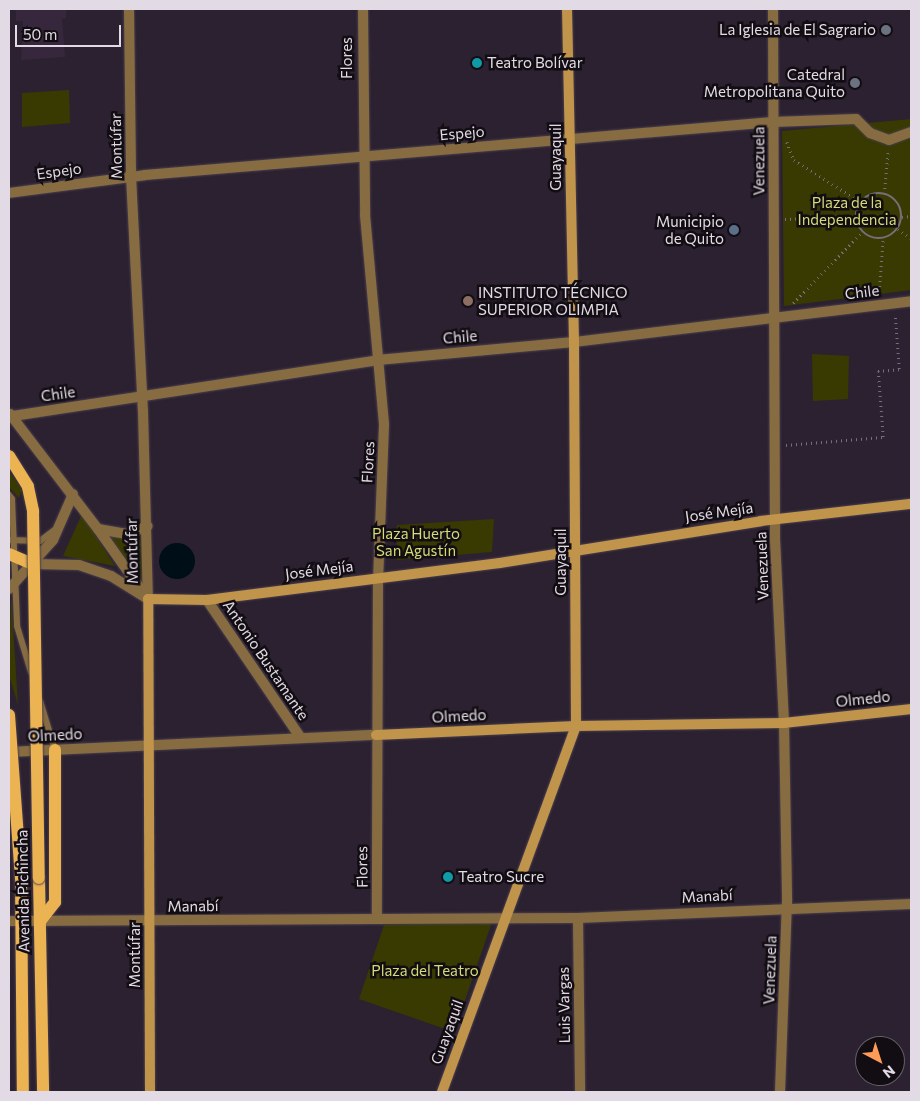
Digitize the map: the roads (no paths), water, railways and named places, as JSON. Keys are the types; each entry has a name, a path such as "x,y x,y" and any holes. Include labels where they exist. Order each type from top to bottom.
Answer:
{"main road":[{"name":"Avenida Pichincha","path":"9,456 28,487 33,511 43,1092"},
{"path":"11,548 33,564"},
{"name":"Avenida Pichincha","path":"9,715 21,880 15,921 23,1092"},
{"path":"41,920 55,902 55,750"}],"street":[{"name":"Montúfar","path":"129,9 131,176 148,526 150,1092"},
{"name":"Flores","path":"363,9 364,157 377,360 384,425 378,578 376,735 377,917"},
{"name":"Guayaquil","path":"442,1092 576,726 574,342 567,9"},
{"name":"Venezuela","path":"774,9 777,317 775,519 784,723 787,907 780,1092"},
{"name":"Espejo","path":"9,193 131,176 776,122 856,119 870,134 889,140 911,132"},
{"name":"Chile","path":"11,414 142,398 377,360 574,342 911,301"},
{"path":"11,414 73,494 148,599"},
{"path":"12,586 53,540 73,494"},
{"name":"José Mejía","path":"148,599 207,600 508,561 576,548 775,519 911,504"},
{"path":"98,529 127,534 148,526"},
{"path":"33,564 79,565 110,576 148,599"},
{"name":"Antonio Bustamante","path":"207,600 300,737"},
{"name":"Olmedo","path":"9,752 300,737 576,726 784,723 911,709"},
{"name":"Manabí","path":"15,921 150,922 377,917 578,918 787,907 911,904"},
{"name":"Luis Vargas","path":"578,918 580,1092"}],"lane":[{"path":"9,495 12,498 12,586 17,626 55,750"},
{"path":"11,548 40,540 62,523"}],"place":[{"name":"La Iglesia de El Sagrario","path":"886,30"},
{"name":"Teatro Bolívar","path":"477,63"},
{"name":"Catedral Metropolitana Quito","path":"855,83"},
{"name":"Municipio de Quito","path":"734,230"},
{"name":"INSTITUTO TÉCNICO SUPERIOR OLIMPIA","path":"468,301"},
{"name":"Teatro Sucre","path":"448,877"}],"park label":[{"name":"Plaza de la Independencia","path":"847,210"},
{"name":"Plaza Huerto San Agustín","path":"416,542"},
{"name":"Plaza del Teatro","path":"425,971"}]}
